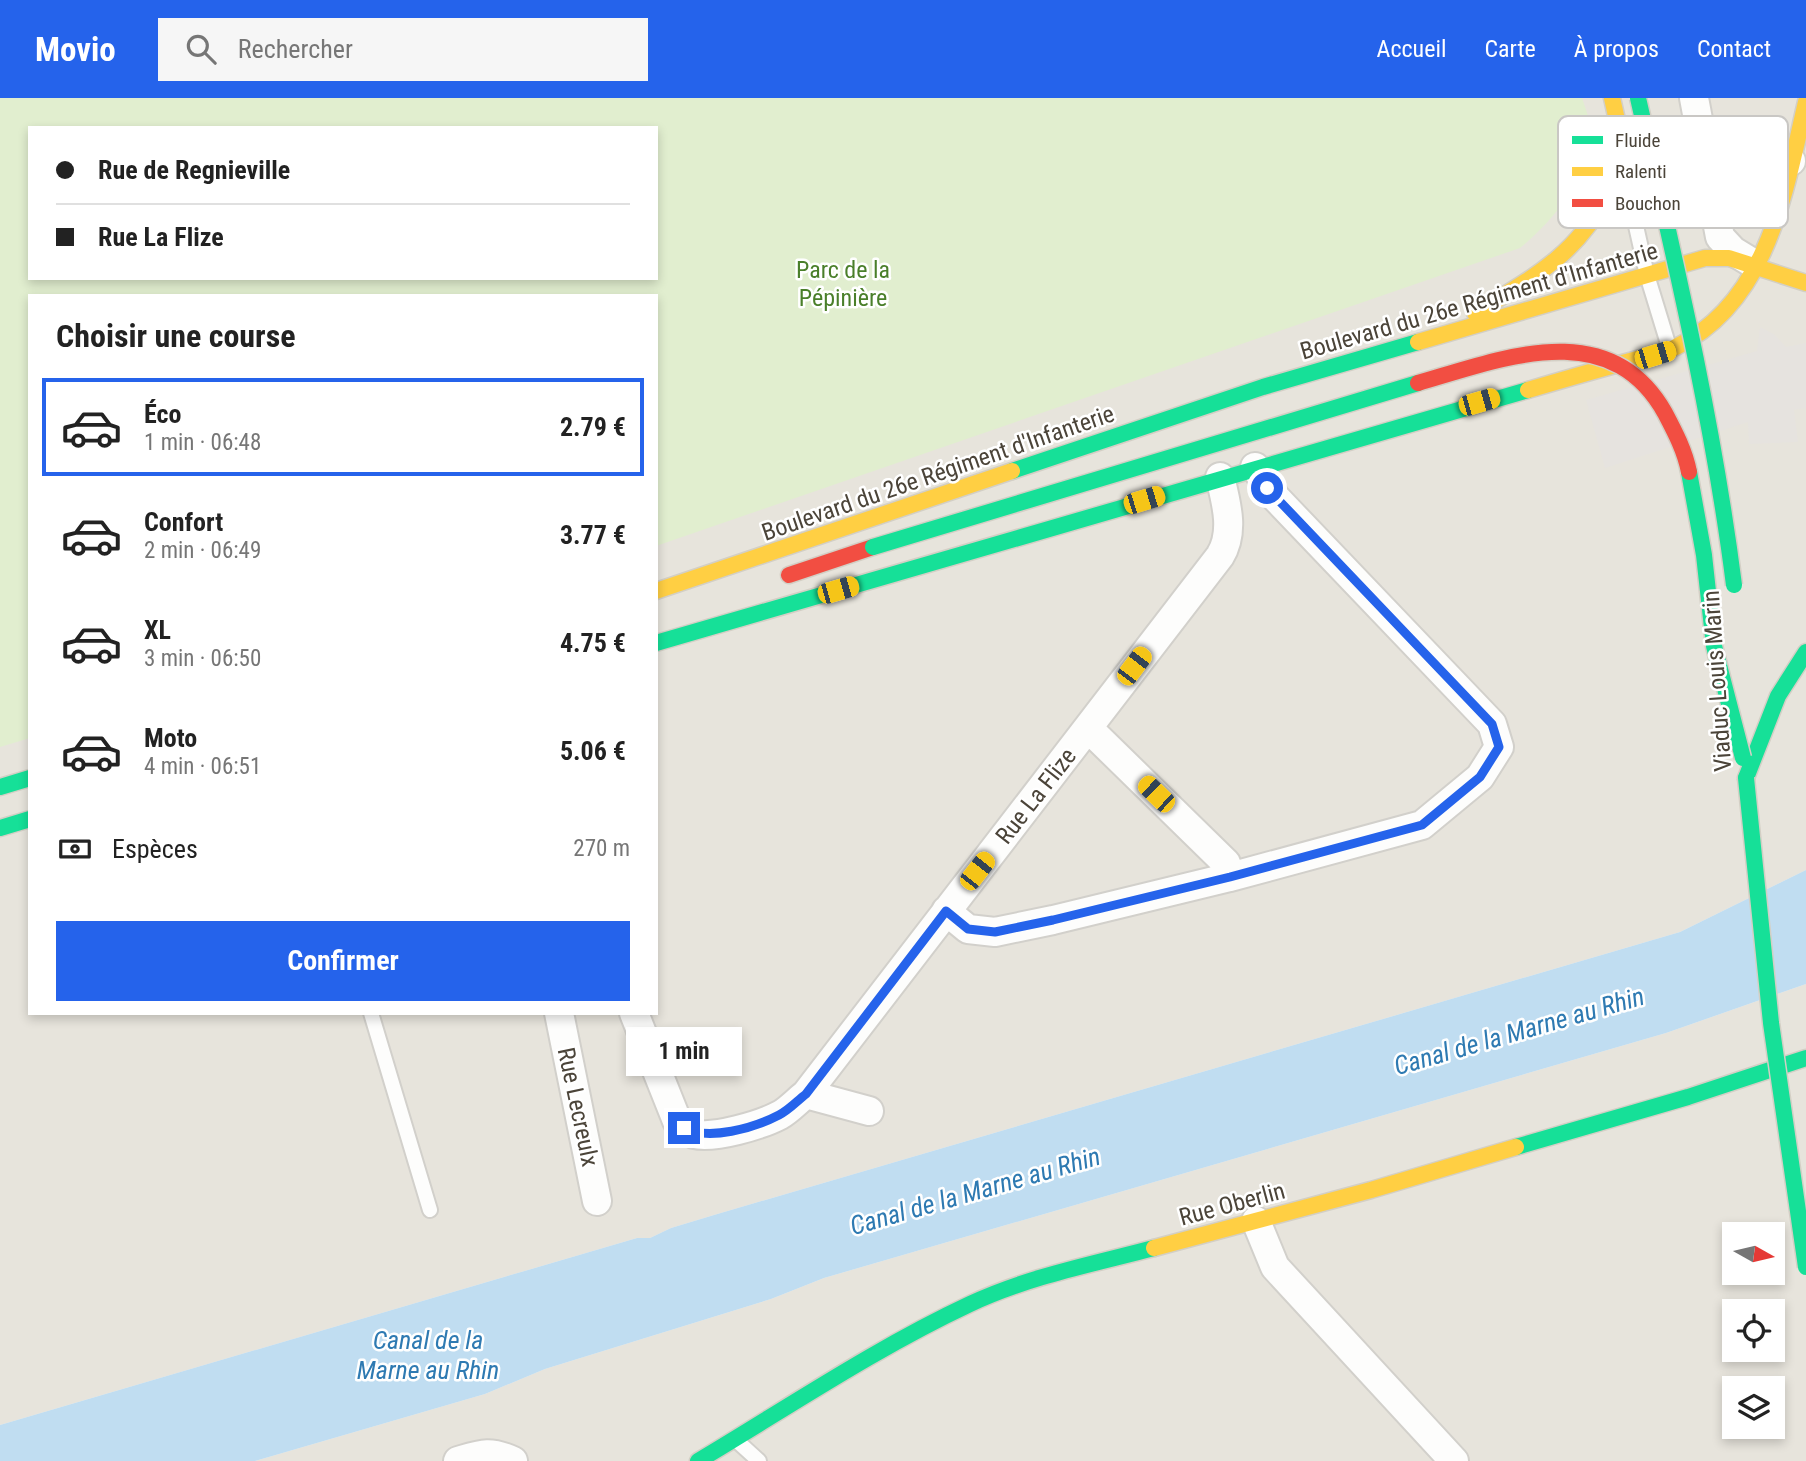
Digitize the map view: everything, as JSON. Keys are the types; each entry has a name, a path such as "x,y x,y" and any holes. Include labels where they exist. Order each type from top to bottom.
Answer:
{"main road":[{"path":"1612,98 1616,116"},
{"name":"Viaduc Louis Marin","path":"1638,98 1642,116"},
{"path":"1788,171 1806,102"},
{"path":"1435,338 1549,267 1587,228"},
{"name":"Viaduc Louis Marin","path":"1667,228 1705,401 1729,540 1736,605"},
{"path":"658,642 1220,477 1670,350 1701,332 1730,307 1756,265 1770,228"},
{"name":"Boulevard du 26e Régiment d'Infanterie","path":"658,591 1263,387 1705,258 1729,258 1806,283"},
{"path":"769,582 873,547 1191,450 1494,361 1553,352 1601,356 1621,365 1642,380 1677,435 1687,461 1704,555 1714,646 1743,758"},
{"path":"1746,778 1778,693 1806,652"},
{"name":"Viaduc Louis Marin","path":"1741,682 1743,758 1774,1041 1792,1186 1806,1267"},
{"path":"0,787 28,779"},
{"path":"0,828 28,820"},
{"name":"Rue Oberlin","path":"698,1461 897,1342 972,1303 1034,1281 1371,1190 1688,1097 1806,1058"}],"street":[{"path":"1694,98 1697,116"},
{"path":"1718,228 1720,237 1732,251 1756,265"},
{"path":"946,911 968,929 995,932 1230,877 1422,825 1480,777 1499,747 1492,724 1267,488 1255,467"},
{"name":"Rue La Flize","path":"635,1015 677,1121 694,1134 710,1135 737,1130 780,1115 806,1094 1225,549 1228,531 1226,500 1220,477"},
{"path":"1088,728 1226,863 1230,877"},
{"name":"Rue Lecreulx","path":"559,1015 597,1201"},
{"path":"806,1094 869,1111"},
{"path":"1256,1222 1275,1267 1454,1461"},
{"path":"458,1461 486,1453 513,1461"}],"lane":[{"path":"1637,228 1647,275 1670,350"},
{"path":"372,1015 430,1210"},
{"path":"736,1439 759,1461"}],"shaded area":[{"path":"0,98 1806,98 1806,870 1680,932 714,1215 671,1228 650,1238 637,1238 0,1425"},
{"path":"1760,327 1774,334 1786,347 1806,343 1806,408 1794,410 1798,442 1749,444 1748,422 1605,468 1586,400 1757,351"},
{"path":"1806,984 1806,1461 255,1461 485,1394 545,1369 771,1299 824,1278 1666,1033"}],"green space":[{"name":"Parc de la Pépinière","path":"0,98 1582,98 1587,116 1558,116 1558,209 1520,248 658,545 658,294 28,294 28,739 0,747"}],"water":[{"name":"Canal de la Marne au Rhin","path":"1806,870 1806,984 1666,1033 824,1278 771,1299 545,1369 485,1394 255,1461 0,1461 0,1425 637,1238 650,1238 671,1228 714,1215 1680,932"}],"traffic: fast":[{"path":"1638,98 1642,116"},
{"path":"1667,228 1704,401 1734,585"},
{"path":"1012,471 1263,387 1418,342"},
{"path":"873,547 1418,383"},
{"path":"658,642 1528,390"},
{"path":"1689,472 1704,555 1714,646 1743,758"},
{"path":"1746,778 1778,696 1806,652"},
{"path":"1746,778 1771,1023 1806,1267"},
{"path":"0,787 28,779"},
{"path":"0,828 28,820"},
{"path":"1516,1147 1688,1097 1806,1058"},
{"path":"698,1461 866,1359 970,1304 1037,1279 1154,1248"}],"traffic: slow":[{"path":"1612,98 1616,116"},
{"path":"1788,179 1806,102"},
{"path":"1475,313 1550,265 1586,228"},
{"path":"1528,390 1660,353 1676,347 1707,327 1732,302 1752,273 1773,228"},
{"path":"1418,342 1705,258 1729,258 1806,283"},
{"path":"658,590 1012,471"},
{"path":"1154,1248 1371,1190 1516,1147"}],"traffic: jam":[{"path":"1418,383 1485,363 1553,352 1585,354 1615,363 1642,383 1665,413 1676,434 1689,472"},
{"path":"789,575 873,547"}],"route":[{"path":"684,1128 694,1134 710,1135 737,1130 780,1115 806,1094 946,911 968,929 995,932 1230,877 1422,825 1480,777 1499,747 1492,724 1267,488"}]}
